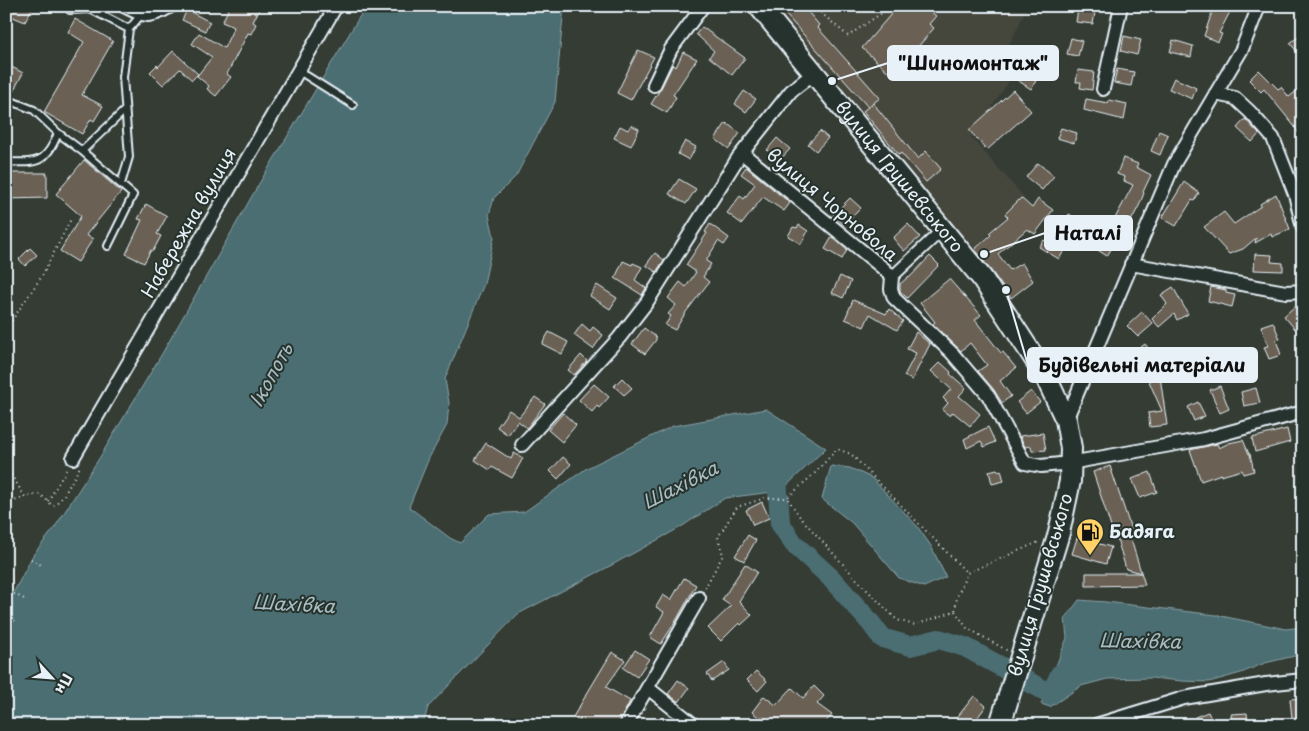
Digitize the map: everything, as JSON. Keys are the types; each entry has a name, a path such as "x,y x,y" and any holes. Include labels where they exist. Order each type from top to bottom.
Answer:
{"main road":[{"name":"вулиця Грушевського","path":"763,9 982,278 1044,373 1066,420 1071,448 1070,482 1060,533 1000,725"}],"street":[{"path":"124,6 141,15 157,15 171,6"},
{"name":"Набережна вулиця","path":"73,458 336,6"},
{"path":"654,86 671,49 703,6"},
{"path":"1103,88 1121,6"},
{"path":"1066,420 1174,164 1242,49 1259,6"},
{"path":"522,445 608,352 647,302 742,153 792,91 814,73"},
{"path":"1215,94 1235,98 1273,138 1295,194 1303,228"},
{"name":"вулиця Чорновола","path":"742,153 892,277 891,289 894,298 952,353 988,395 1025,463 1040,466 1070,463"},
{"path":"892,277 942,230"},
{"path":"1131,264 1286,292 1303,291"},
{"path":"1070,463 1204,439 1303,412"},
{"path":"626,725 699,598"},
{"path":"1096,725 1184,698 1266,684 1303,680"},
{"path":"648,688 694,725"}],"lane":[{"path":"70,10 90,9 129,29"},
{"path":"121,184 129,157 123,77 129,29 141,15"},
{"path":"299,72 353,105"},
{"path":"6,99 34,110 58,133 133,195 108,246"},
{"path":"82,151 125,110"},
{"path":"6,162 30,163 44,158 52,147 58,133"}],"path":[{"path":"813,6 848,36 892,6"},
{"path":"6,329 42,276 71,219"},
{"path":"6,344 11,350"},
{"path":"699,598 723,554 718,537 737,507 765,498 787,498 815,473 837,449 851,454 967,573"},
{"path":"48,501 73,458"},
{"path":"6,466 25,497"},
{"path":"6,504 40,494 52,506"},
{"path":"787,498 812,531 897,620 915,625 955,611"},
{"path":"1021,658 967,628 955,611 957,597 967,573 1060,533"},
{"path":"31,560 43,566"},
{"path":"14,594 26,600"},
{"path":"6,615 15,622"}],"shaded area":[{"path":"778,6 1028,6 1003,58 1010,80 971,137 1024,197 976,248 960,237 775,12"}],"water":[{"name":"Ікопоть","path":"366,6 564,6 555,102 516,176 494,198 489,215 494,237 484,284 445,379 449,403 447,425 429,458 409,507 450,538 460,543 489,514 524,512 587,468 673,426 766,409 826,448 781,491 725,498 681,527 518,614 428,707 423,725 6,725 6,607 33,555 53,530 100,457 163,352 260,182"},
{"path":"831,466 850,468 872,478 917,526 931,546 946,577 924,587 899,578 852,523 822,499"},
{"path":"1079,600 1216,615 1286,629 1303,627 1303,654 1265,663 1241,673 1209,682 1151,678 1107,679 1081,686 1050,707 1041,704 1067,638 1065,619"}],"building":[{"path":"6,6 33,6 25,22 6,14"},
{"path":"230,6 261,6 253,22 256,24 251,34 248,33 227,74 231,77 216,96 207,89 209,86 197,76 212,57 192,44 199,33 224,48 234,27 222,22"},
{"path":"778,6 803,6 819,25 817,27 880,98 868,107"},
{"path":"898,6 924,6 936,16 929,24 934,28 893,76 862,48"},
{"path":"1214,6 1224,6 1231,10 1219,33 1222,34 1218,42 1204,36"},
{"path":"1078,9 1095,12 1093,24 1076,22"},
{"path":"187,10 210,22 205,31 182,20"},
{"path":"75,19 113,41 82,95 103,106 94,121 91,119 82,134 44,112 84,42 68,32"},
{"path":"702,27 745,58 732,75 709,57 714,51 696,34"},
{"path":"1303,33 1303,59 1290,43"},
{"path":"1124,36 1141,40 1137,55 1121,51"},
{"path":"1071,38 1082,41 1078,56 1067,54"},
{"path":"1173,40 1193,46 1191,57 1170,52"},
{"path":"1032,49 1049,59 1031,89 1014,78"},
{"path":"638,50 654,57 631,100 617,93"},
{"path":"173,51 198,74 192,80 180,69 163,85 150,72 157,65 158,67"},
{"path":"683,52 697,59 673,95 676,97 667,113 651,104 673,64 676,67"},
{"path":"6,64 23,73 13,92 6,88"},
{"path":"1117,69 1134,72 1131,86 1114,83"},
{"path":"1078,70 1094,72 1092,90 1080,88 1081,82 1076,82"},
{"path":"1259,70 1278,89 1281,87 1289,97 1303,86 1303,141 1295,127 1264,89 1261,92 1249,80"},
{"path":"1174,78 1196,88 1192,99 1169,89"},
{"path":"1013,90 1031,111 987,150 969,130"},
{"path":"744,91 756,99 746,112 735,104"},
{"path":"1086,99 1108,103 1109,100 1127,104 1124,120 1084,110"},
{"path":"873,103 918,159 926,151 941,169 926,182 901,153 899,155 863,111"},
{"path":"1245,119 1259,134 1252,142 1237,128"},
{"path":"726,123 740,133 729,149 715,139"},
{"path":"631,125 639,129 631,146 614,138 620,126 628,130"},
{"path":"1061,128 1077,133 1074,143 1057,138"},
{"path":"820,131 828,138 816,151 808,144"},
{"path":"1159,131 1168,135 1160,155 1151,151"},
{"path":"777,138 790,149 779,161 767,150"},
{"path":"685,141 696,147 689,160 678,154"},
{"path":"1123,158 1138,164 1136,167 1151,175 1139,206 1125,232 1132,236 1127,244 1117,239 1107,256 1093,247 1110,220 1113,222 1133,185 1124,181 1125,177 1117,174"},
{"path":"84,160 121,192 86,235 93,239 78,262 60,251 81,216 56,194"},
{"path":"1038,163 1054,176 1042,190 1026,177"},
{"path":"746,167 790,203 784,211 763,197 742,224 727,213 740,196 744,199 755,184 741,174"},
{"path":"6,173 47,173 47,198 6,199"},
{"path":"679,179 696,189 686,204 669,194"},
{"path":"1184,182 1199,193 1194,201 1192,200 1176,226 1162,218"},
{"path":"1276,194 1290,229 1272,237 1271,234 1255,243 1256,238 1243,249 1229,254 1204,227 1224,212 1234,224"},
{"path":"850,198 861,208 844,225 833,215"},
{"path":"1021,198 1032,208 1038,199 1053,210 1035,234 1027,229 998,254 1010,270 1022,263 1033,281 1011,298 975,249 991,235 989,233 1008,217 1005,214"},
{"path":"146,204 167,216 157,234 161,236 144,263 126,254 142,220 138,219"},
{"path":"1069,214 1082,222 1059,259 1039,247 1044,240 1051,244"},
{"path":"710,224 729,238 724,245 718,241 706,261 711,264 703,277 709,282 675,330 665,325 671,316 668,314 676,305 668,298 680,282 686,287 696,272 686,265 707,233 705,232"},
{"path":"908,224 920,237 904,251 893,238"},
{"path":"799,225 808,231 801,244 788,236 793,227 797,228"},
{"path":"832,237 847,250 842,259 825,249"},
{"path":"30,248 37,255 25,266 19,259"},
{"path":"655,253 664,260 656,272 646,265"},
{"path":"1255,254 1272,255 1271,262 1283,263 1283,271 1254,270"},
{"path":"930,256 939,265 907,298 900,291 900,284 909,278"},
{"path":"623,261 642,267 635,280 646,288 642,295 615,278"},
{"path":"840,276 851,281 843,298 832,293"},
{"path":"949,279 981,315 975,320 1001,353 1003,352 1016,368 1000,381 1011,396 1002,403 978,371 987,365 970,343 961,351 933,324 935,322 920,303"},
{"path":"597,285 617,298 610,309 590,296"},
{"path":"1173,287 1188,314 1177,320 1174,314 1159,327 1152,319 1167,304 1161,295"},
{"path":"1211,287 1226,290 1226,293 1235,295 1232,307 1208,301"},
{"path":"853,300 886,314 889,309 903,321 897,330 870,314 864,327 845,319"},
{"path":"1294,307 1303,317 1303,323 1295,329 1284,316"},
{"path":"1142,312 1153,324 1138,337 1127,326"},
{"path":"1273,322 1280,339 1276,340 1281,355 1269,359 1264,347 1268,346 1261,326"},
{"path":"582,324 590,331 593,327 603,335 593,349 574,335"},
{"path":"644,328 656,337 656,340 645,354 632,344"},
{"path":"549,332 568,342 562,354 542,344"},
{"path":"916,332 930,344 912,380 904,376 916,353 907,349"},
{"path":"1145,344 1159,362 1167,425 1150,427 1148,413 1162,411 1148,379 1150,378 1132,354"},
{"path":"581,355 587,361 574,375 568,370"},
{"path":"940,362 966,388 959,396 980,414 970,426 953,412 950,416 942,410 948,403 943,398 951,389 931,371"},
{"path":"622,378 632,388 624,395 614,386"},
{"path":"594,384 609,397 599,408 597,406 592,412 579,400"},
{"path":"1220,386 1229,409 1220,413 1210,390"},
{"path":"1256,388 1260,403 1244,406 1241,392"},
{"path":"1031,391 1040,402 1026,413 1017,402"},
{"path":"535,397 545,404 527,428 518,421 508,435 497,427 509,410 519,417"},
{"path":"1198,402 1205,416 1194,421 1188,407"},
{"path":"563,413 576,425 562,442 548,430"},
{"path":"988,427 995,442 984,447 981,441 967,448 964,439"},
{"path":"1287,429 1290,442 1255,452 1252,438"},
{"path":"1043,433 1046,450 1032,451 1031,446 1025,447 1020,436"},
{"path":"1243,440 1250,454 1254,471 1243,474 1242,470 1221,476 1221,474 1201,481 1190,450 1217,444 1219,448 1229,443"},
{"path":"486,443 511,459 514,453 523,458 512,478 492,467 490,470 475,460"},
{"path":"563,457 571,464 558,479 550,471"},
{"path":"1110,466 1132,532 1129,533 1145,585 1086,586 1086,573 1141,573 1126,569 1115,532 1114,536 1093,472"},
{"path":"1001,470 1004,481 992,484 989,471"},
{"path":"1150,472 1157,492 1140,498 1132,479"},
{"path":"762,502 769,518 753,525 746,510"},
{"path":"748,535 756,540 744,561 735,556"},
{"path":"1077,538 1111,547 1106,564 1072,554"},
{"path":"745,564 757,572 739,601 752,615 741,625 739,623 721,641 708,628 731,606 722,600"},
{"path":"684,578 696,585 661,644 650,637 664,612 656,607 663,595 671,600"},
{"path":"635,650 649,659 637,677 623,668"},
{"path":"612,652 625,660 606,687 630,701 618,725 586,725 573,717"},
{"path":"724,662 729,670 712,681 707,674"},
{"path":"756,671 767,681 758,691 747,680"},
{"path":"678,680 689,688 679,702 668,694"},
{"path":"814,686 824,696 817,704 832,715 823,725 772,725 762,716 760,718 752,712 764,696 776,705 792,688 803,698"},
{"path":"974,696 986,706 972,725 951,725"},
{"path":"1303,698 1303,717 1292,718 1290,699"},
{"path":"1208,712 1214,725 1198,725 1195,717"},
{"path":"1247,713 1248,725 1232,725 1231,714"}],"waterway":[{"name":"Шахівка","path":"768,469 777,476 780,523 794,544 830,577 882,638 910,646 939,639 965,647 1051,694 1060,674"}],"place":[{"name":"\"Шиномонтаж\"","path":"832,81"},
{"name":"Наталі","path":"984,254"},
{"name":"Будівельні матеріали","path":"1006,290"},
{"name":"Бадяга","path":"1090,556"}]}
